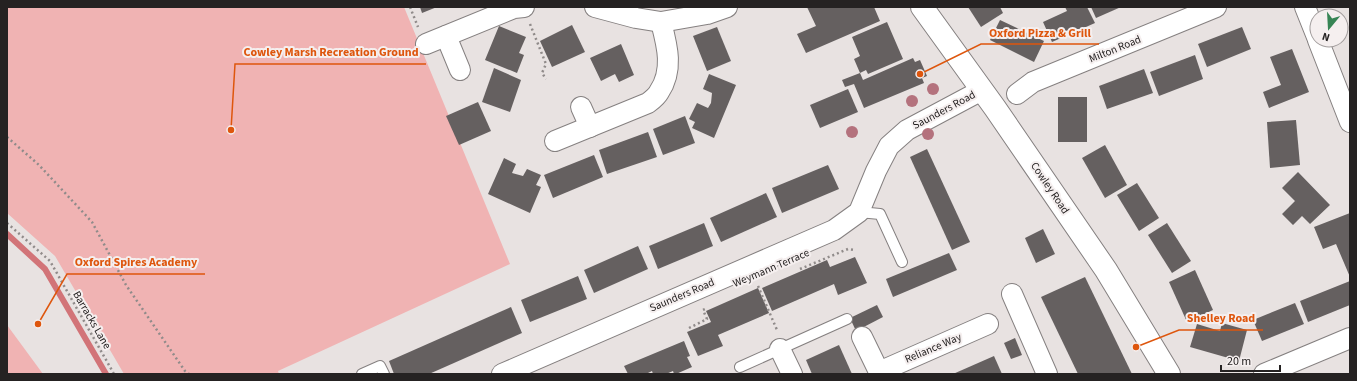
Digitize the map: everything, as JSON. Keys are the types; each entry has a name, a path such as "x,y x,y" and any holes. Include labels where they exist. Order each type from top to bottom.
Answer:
{"main road":[{"name":"Cowley Road","path":"922,7 995,108 1106,270 1169,374"}],"street":[{"path":"426,44 514,8 524,7"},
{"path":"595,7 636,18 661,22 707,14 728,7"},
{"name":"Milton Road","path":"1017,94 1033,82 1216,7"},
{"path":"1305,7 1309,17"},
{"path":"555,141 648,103 659,92 668,72 668,49 661,22"},
{"path":"446,36 460,70"},
{"path":"1321,48 1350,122"},
{"name":"Saunders Road","path":"502,374 834,230 859,212 876,171 889,146 907,130 982,90"},
{"path":"581,107 590,127"},
{"path":"1012,294 1047,374"},
{"name":"Reliance Way","path":"862,337 879,373 988,324"},
{"path":"1264,374 1350,338"},
{"path":"783,348 792,374"}],"lane":[{"path":"859,212 880,214 902,262"},
{"path":"740,367 847,319"},
{"path":"362,374 380,366 384,374"}],"path":[{"path":"524,7 546,64 542,73 546,79"},
{"path":"7,137 39,165 92,222 126,285 189,374"},
{"name":"Barracks Lane","path":"7,223 50,261 114,374"},
{"name":"Weymann Terrace","path":"798,269 848,249 855,250"},
{"name":"Weymann Terrace","path":"751,289 764,283"},
{"path":"758,286 783,348"},
{"path":"689,328 707,319 703,310 710,307"}],"shaded area":[{"path":"7,7 404,7 510,264 278,371 279,374 124,374 55,256 7,213"},
{"path":"7,325 43,374 7,374"}],"building":[{"path":"420,7 437,7 422,13"},
{"path":"807,7 874,7 880,21 806,53 797,34 816,26"},
{"path":"968,7 1000,7 1003,13 981,27"},
{"path":"1065,7 1087,7 1095,23 1052,42 1043,22 1067,11"},
{"path":"1091,7 1121,7 1096,18"},
{"path":"1000,20 1044,41 1034,62 990,40"},
{"path":"887,22 903,59 868,74 866,70 860,73 854,59 860,56 852,37"},
{"path":"572,25 585,52 552,67 540,41"},
{"path":"499,26 526,37 519,53 524,55 517,73 485,60"},
{"path":"717,27 731,61 707,71 693,36"},
{"path":"1242,27 1251,49 1207,67 1198,44"},
{"path":"621,44 634,75 619,82 615,74 601,81 590,58"},
{"path":"1292,49 1309,92 1269,108 1263,92 1281,85 1270,57"},
{"path":"1195,55 1203,79 1159,96 1150,72"},
{"path":"913,58 915,62 920,60 927,76 922,78 924,83 864,108 854,84 845,87 842,80 860,73 863,80"},
{"path":"494,68 521,80 510,112 482,102"},
{"path":"1144,69 1153,93 1107,109 1099,86"},
{"path":"709,74 736,85 714,138 692,128 695,122 689,119 697,103 708,108 711,103 712,93 703,89"},
{"path":"848,89 858,112 820,128 810,105"},
{"path":"1058,97 1087,97 1087,142 1058,142"},
{"path":"478,102 491,131 459,145 446,116"},
{"path":"685,116 695,143 663,155 653,129"},
{"path":"1296,120 1300,165 1270,168 1267,122"},
{"path":"648,132 657,157 607,174 599,150"},
{"path":"1105,145 1127,185 1105,198 1082,158"},
{"path":"927,149 970,242 952,250 910,157"},
{"path":"594,155 603,177 553,198 544,175"},
{"path":"504,158 516,164 512,173 523,176 527,169 541,175 536,185 541,187 530,213 488,194"},
{"path":"828,165 839,189 782,213 772,188"},
{"path":"1298,172 1330,205 1310,224 1302,216 1293,225 1282,214 1295,201 1282,188"},
{"path":"1137,183 1159,218 1139,231 1117,195"},
{"path":"766,193 777,217 721,242 710,218"},
{"path":"1350,213 1350,277 1336,244 1323,249 1314,227"},
{"path":"704,223 713,246 658,269 649,246"},
{"path":"1167,223 1191,261 1172,273 1148,235"},
{"path":"1043,229 1055,254 1036,263 1025,238"},
{"path":"638,246 648,269 594,293 584,270"},
{"path":"949,253 957,270 893,297 886,279"},
{"path":"855,257 867,283 838,295 834,284 772,311 762,288 827,260 830,267"},
{"path":"1195,270 1213,310 1187,322 1169,282"},
{"path":"578,276 587,299 530,322 521,300"},
{"path":"1085,277 1132,374 1078,374 1041,297"},
{"path":"1350,281 1350,305 1308,322 1300,301"},
{"path":"758,288 769,313 718,335 723,346 698,356 687,332 711,322 706,311"},
{"path":"1295,303 1304,324 1262,341 1253,320"},
{"path":"877,305 883,317 856,331 850,318"},
{"path":"511,307 522,333 429,374 394,374 389,361"},
{"path":"1222,323 1247,330 1239,361 1190,347 1197,324 1220,331"},
{"path":"1015,338 1022,355 1011,359 1004,343"},
{"path":"684,341 690,356 687,357 692,367 676,374 674,374 673,371 666,374 653,374 652,371 646,374 628,374 624,366"},
{"path":"839,345 852,374 812,374 806,360"},
{"path":"994,356 1002,374 953,374"}],"waterway":[{"path":"7,234 45,269 106,374"}],"place":[{"name":"Oxford Pizza & Grill","path":"920,74"},
{"name":"Cowley Marsh Recreation Ground","path":"231,130"},
{"name":"Oxford Spires Academy","path":"38,324"},
{"name":"Shelley Road","path":"1136,347"}]}
